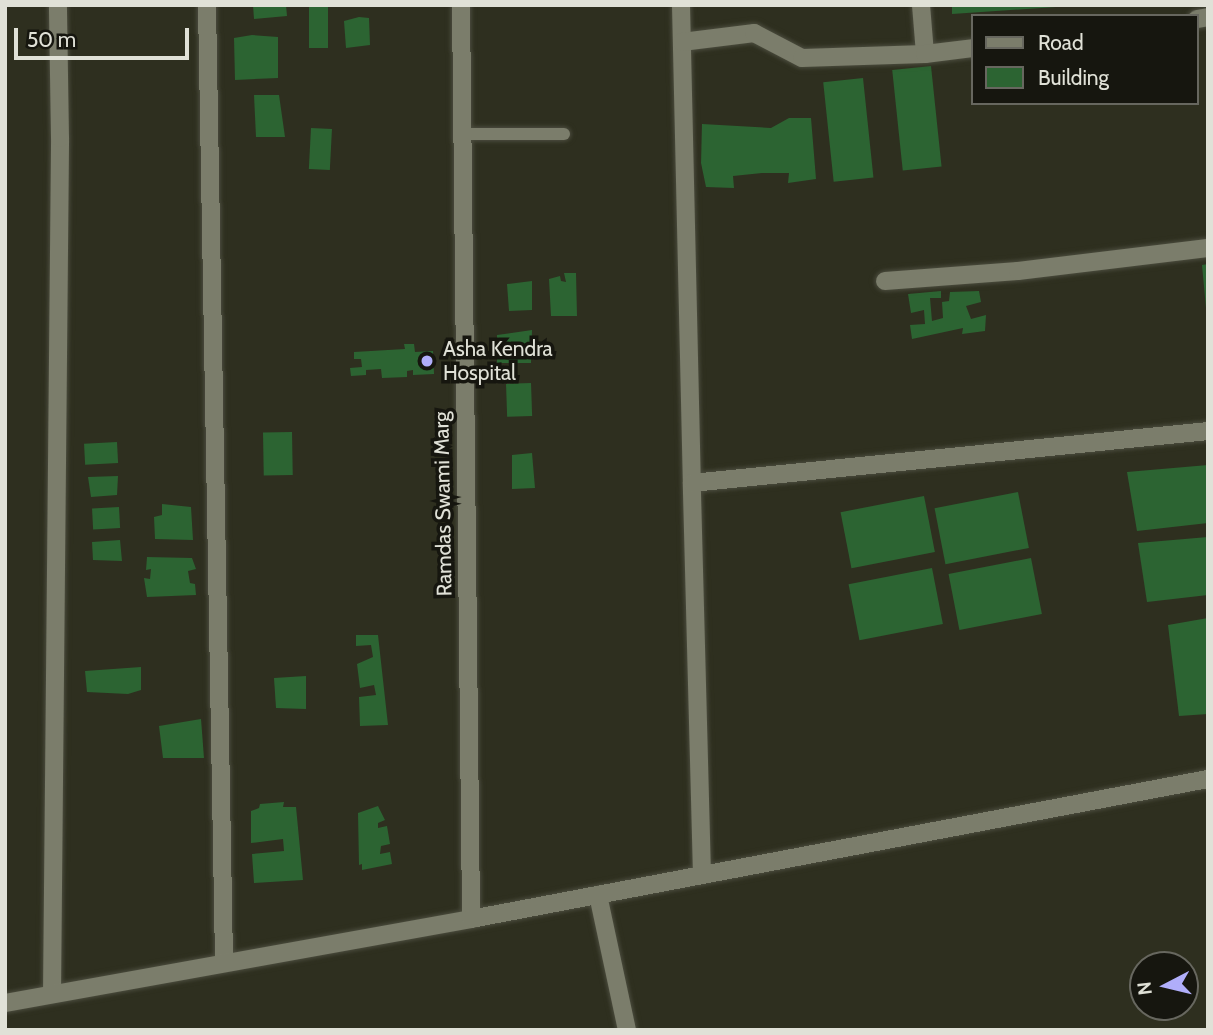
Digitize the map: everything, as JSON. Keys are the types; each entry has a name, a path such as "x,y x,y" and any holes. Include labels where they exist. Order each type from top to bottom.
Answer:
{"street":[{"path":"52,994 60,138 58,5"},
{"path":"207,5 224,963"},
{"name":"Ramdas Swami Marg","path":"461,5 471,919"},
{"path":"681,5 702,875"},
{"path":"921,5 925,54"},
{"path":"682,43 754,33 802,58 925,54 972,48"},
{"path":"885,281 1018,271 1208,248"},
{"path":"692,483 1208,431"},
{"path":"5,1003 471,919 1208,779"},
{"path":"598,895 627,1030"}],"lane":[{"path":"462,134 564,134"}],"building":[{"path":"253,5 286,5 287,16 254,19"},
{"path":"309,5 328,5 328,48 309,48"},
{"path":"952,5 1056,5 1056,7 952,14"},
{"path":"359,17 369,18 370,45 346,48 344,21"},
{"path":"252,35 278,37 278,78 235,80 234,38"},
{"path":"931,66 942,166 903,171 892,70"},
{"path":"863,78 873,177 834,182 823,82"},
{"path":"254,95 279,95 285,137 256,137"},
{"path":"789,118 811,118 816,179 788,183 789,173 762,173 733,176 734,188 706,187 701,163 702,124 771,128"},
{"path":"311,128 332,129 330,170 309,169"},
{"path":"1208,264 1208,308 1206,308 1202,265"},
{"path":"564,273 576,273 577,316 551,316 549,279 560,276 561,281 566,282"},
{"path":"532,281 532,310 509,311 507,284"},
{"path":"941,291 941,298 930,298 932,321 943,318 942,302 949,301 950,292 979,291 981,302 966,306 971,319 986,315 985,331 962,334 963,328 912,339 910,325 925,324 924,310 911,313 908,294"},
{"path":"532,330 531,363 497,363 497,335"},
{"path":"404,344 414,344 415,352 433,351 434,374 413,375 413,370 407,371 407,377 382,378 381,369 366,370 366,375 351,376 350,368 362,367 361,359 354,359 354,352 405,349"},
{"path":"531,383 532,416 507,417 506,384"},
{"path":"292,432 293,475 264,475 263,433"},
{"path":"117,442 118,463 85,465 84,444"},
{"path":"532,453 535,488 512,489 512,455"},
{"path":"1208,465 1208,523 1137,531 1127,472"},
{"path":"118,476 117,495 91,497 88,477"},
{"path":"1018,492 1029,548 945,564 935,508"},
{"path":"924,496 935,552 851,568 841,512"},
{"path":"162,504 191,507 193,540 155,539 154,517 162,515"},
{"path":"119,507 120,528 93,529 92,508"},
{"path":"1208,537 1208,595 1147,602 1138,543"},
{"path":"120,540 122,561 93,560 92,542"},
{"path":"147,557 192,558 196,569 188,571 190,583 195,584 196,595 147,597 144,578 150,579 151,569 146,570"},
{"path":"1031,558 1042,614 959,630 949,574"},
{"path":"932,568 943,624 859,640 849,584"},
{"path":"1208,618 1208,714 1179,716 1168,625"},
{"path":"356,635 378,635 388,725 360,726 359,697 376,695 374,685 360,688 357,664 373,657 371,645 356,646"},
{"path":"141,667 141,690 128,694 87,692 85,671"},
{"path":"306,676 306,709 276,708 274,678"},
{"path":"201,719 204,758 163,758 159,726"},
{"path":"284,802 283,807 296,807 303,880 254,883 252,854 284,851 283,839 251,843 251,811 259,808 260,804"},
{"path":"378,806 385,820 378,823 378,828 387,826 390,844 381,846 380,854 390,852 392,864 362,870 362,864 359,865 358,813"}],"place":[{"name":"Asha Kendra Hospital","path":"427,361"}]}
